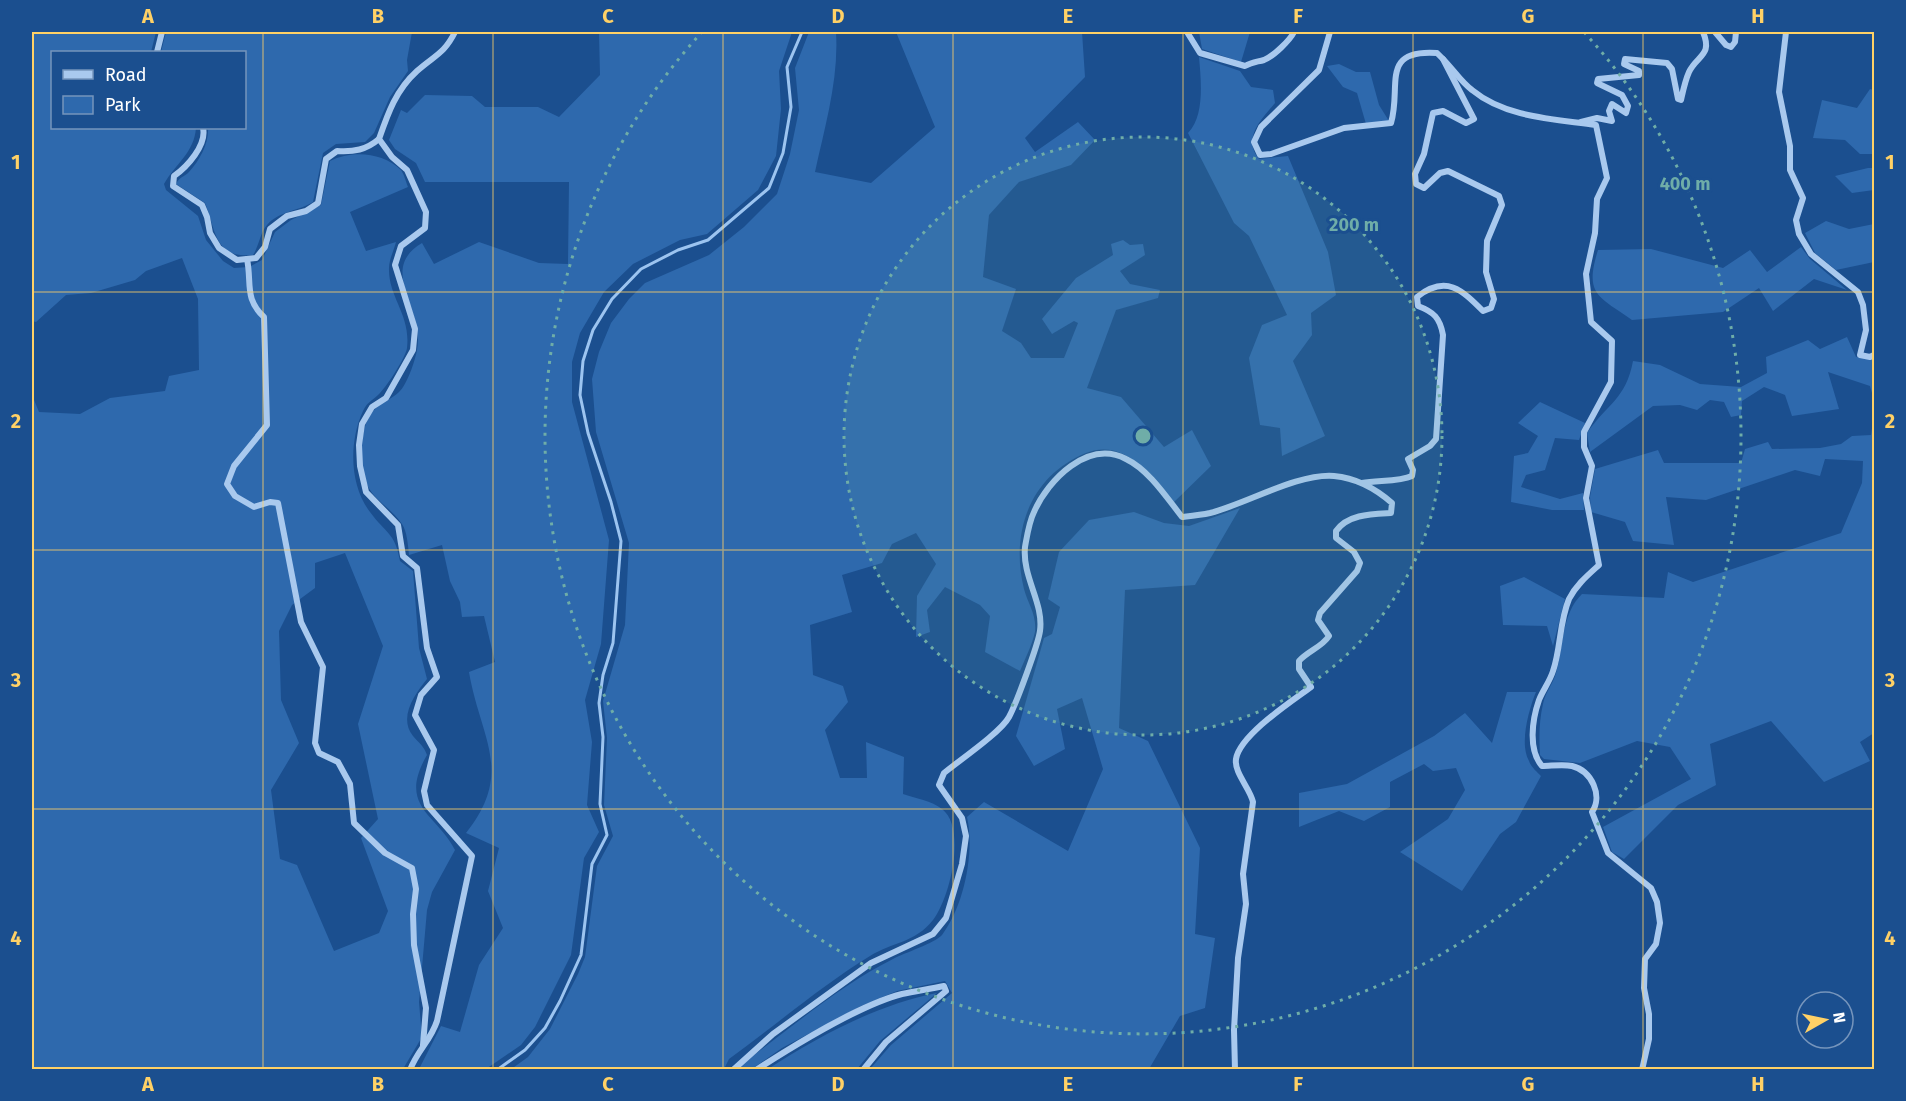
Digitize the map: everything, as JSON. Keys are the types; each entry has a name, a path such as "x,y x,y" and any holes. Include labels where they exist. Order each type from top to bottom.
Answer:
{"street":[{"path":"157,51 162,32"},
{"path":"203,129 200,146 185,168 174,176 173,186 202,205 210,233 219,248 237,260 256,258 265,247 270,229 288,216 318,203 326,159 337,151 351,152 369,148 379,139 394,98 416,72 447,48 455,32"},
{"path":"1187,32 1200,53 1245,66 1265,60 1292,37 1294,32"},
{"path":"1330,32 1319,70 1261,127 1254,142 1260,155 1271,154 1344,128 1391,123 1395,110 1394,78 1398,65 1408,55 1424,52 1437,53 1472,90 1498,104 1543,119 1596,125 1607,178 1597,199 1595,233 1586,274 1591,322 1612,341 1611,382 1584,432 1584,447 1592,466 1586,498 1599,565 1583,579 1570,598 1561,624 1553,671 1539,701 1533,732 1534,757 1542,766 1572,766 1582,771 1598,792 1599,803 1592,812 1608,853 1651,888 1657,902 1660,923 1656,944 1645,959 1644,987 1649,1014 1649,1039 1642,1070"},
{"path":"1578,123 1597,118 1612,121 1609,111 1612,104 1626,114 1629,106 1622,95 1597,84 1598,79 1639,75 1639,71 1624,64 1625,59 1667,63 1672,69 1678,99 1681,100 1689,70 1705,52 1707,42 1703,32"},
{"path":"1715,32 1726,45 1731,47 1735,42 1737,32"},
{"path":"1786,32 1779,92 1790,146 1791,170 1803,198 1796,220 1799,234 1811,254 1858,292 1863,305 1866,330 1860,355 1870,357 1875,355"},
{"path":"1361,483 1382,479 1405,479 1412,476 1413,470 1408,459 1430,447 1436,439 1443,335 1440,320 1431,311 1418,306 1417,297 1423,292 1451,285 1461,289 1483,311 1491,308 1494,299 1486,272 1488,241 1502,205 1499,196 1448,171 1440,173 1424,188 1416,184 1415,174 1424,154 1433,113 1443,111 1466,123 1474,119 1443,59"},
{"path":"379,139 392,157 407,170 426,212 425,228 400,246 395,265 415,329 413,350 386,398 372,408 362,424 360,466 366,492 398,525 403,556 417,568 427,648 437,677 421,695 415,715 434,750 424,791 427,805 472,856 437,1021 432,1036 417,1052 410,1070"},
{"path":"247,259 251,278 248,292 256,310 264,317 267,425 234,466 228,484 235,496 254,507 270,502 278,503 301,622 323,667 315,743 319,753 338,762 350,784 354,823 385,853 412,868 416,889 413,914 414,945 426,1008 423,1045"},
{"path":"733,1070 773,1034 871,963 933,934 946,918 962,864 966,836 962,818 939,785 945,773 1009,718 1040,631 1039,606 1029,584 1025,549 1033,512 1052,482 1074,463 1101,454 1125,458 1158,487 1182,517 1211,512 1315,477 1335,476 1361,483 1379,492 1392,503 1391,513 1355,517 1341,524 1336,531 1336,538 1354,552 1360,562 1357,571 1320,613 1318,620 1329,636 1325,642 1308,652 1299,661 1299,669 1311,687 1270,715 1241,749 1236,759 1238,771 1251,790 1253,802 1243,874 1246,904 1238,958 1234,1030 1235,1070"},
{"path":"756,1070 798,1044 883,1001 944,986 946,991 886,1042 863,1070"}],"green space":[{"path":"32,32 156,32 151,51 51,51 51,129 196,129 195,137 188,151 164,184 166,190 198,216 206,240 223,261 234,268 249,267 262,260 275,232 291,220 321,205 330,161 357,154 376,156 393,164 403,174 408,187 350,212 366,251 396,242 389,265 390,278 406,326 407,348 382,391 363,411 355,436 353,463 363,501 393,539 400,561 413,571 419,648 427,679 413,699 407,721 413,736 427,755 416,787 423,808 455,850 432,892 427,910 419,1002 422,1037 403,1069 32,1069 32,395 39,412 80,414 110,398 165,391 169,376 199,370 198,299 182,258 146,271 135,280 91,293 66,295 36,322 32,321","holes":["345,553 383,646 358,724 378,819 361,838 388,911 379,933 334,951 297,865 280,859 271,790 299,743 281,700 279,631 292,605 315,588 315,563"]},
{"path":"166,32 412,32 407,60 408,71 390,97 374,133 365,142 336,144 323,153 313,202 272,220 265,228 253,255 240,255 224,247 218,241 205,203 176,184 200,157 207,140 208,129 246,129 246,51 161,51"},
{"path":"599,32 792,32 779,71 781,109 776,156 758,190 707,234 680,240 633,264 604,292 580,333 572,362 572,402 609,540 601,644 585,700 592,742 587,805 599,832 584,858 571,955 535,1027 521,1045 486,1069 419,1069 441,1026 460,1032 479,965 503,928 488,891 499,848 466,833 481,811 489,791 491,772 490,754 469,672 495,662 484,616 462,617 460,602 450,581 442,545 409,555 404,527 371,492 362,464 363,436 366,422 373,411 402,389 416,355 418,334 403,278 403,265 409,254 422,243 434,264 479,242 539,263 568,264 569,182 425,182 416,163 395,149 389,140 401,110 407,113 425,95 472,96 485,107 538,107 559,117 600,75"},
{"path":"809,32 836,32 833,85 815,172 871,183 935,127 896,32 1082,32 1085,77 1025,138 1035,152 1078,122 1095,140 1071,165 1019,182 989,215 983,277 1016,289 1002,331 1021,343 1031,358 1064,358 1078,323 1074,321 1052,334 1042,319 1076,278 1113,255 1111,244 1123,240 1130,245 1143,244 1145,255 1120,271 1130,284 1160,290 1158,298 1116,310 1087,388 1121,397 1164,447 1192,430 1211,466 1173,503 1156,481 1136,462 1113,451 1100,450 1086,453 1067,463 1051,476 1038,491 1023,527 1020,568 1033,615 1035,632 1020,671 985,652 990,616 980,605 945,587 927,610 930,632 916,637 917,596 936,564 916,533 892,544 882,563 842,575 852,612 810,625 813,675 843,686 848,702 825,730 840,778 867,778 866,742 904,757 903,794 938,806 949,818 954,831 955,847 950,880 939,910 926,928 911,938 878,951 834,980 729,1059 724,1069 510,1070 528,1057 550,1029 578,974 585,957 597,866 613,836 604,805 607,738 603,701 625,625 629,543 596,432 592,379 599,352 611,323 629,299 645,283 709,255 744,227 777,194 790,154 799,110 795,68"},
{"path":"1199,32 1250,32 1241,62 1202,49"},
{"path":"1199,57 1240,71 1251,87 1273,90 1275,103 1255,130 1252,144 1254,151 1259,159 1288,156 1328,252 1336,295 1311,313 1312,335 1293,361 1325,436 1282,456 1280,428 1260,425 1249,358 1262,325 1287,315 1249,236 1234,223 1188,133 1197,117 1201,97"},
{"path":"1339,64 1356,72 1370,72 1379,105 1389,121 1366,124 1357,93 1343,87 1327,66"},
{"path":"1870,89 1874,90 1874,154 1860,154 1845,140 1813,138 1822,100 1857,108"},
{"path":"1874,168 1874,190 1852,193 1835,176"},
{"path":"1826,221 1849,229 1874,224 1874,262 1836,270 1815,253 1805,233"},
{"path":"1801,247 1810,259 1847,290 1814,279 1773,311 1759,288 1723,312 1632,320 1603,299 1594,286 1594,265 1598,250 1651,249 1723,268 1750,250 1767,272"},
{"path":"1847,337 1856,357 1874,359 1874,400 1870,386 1828,372 1839,409 1792,416 1785,395 1764,387 1742,401 1741,415 1731,417 1724,402 1710,400 1697,410 1680,405 1653,406 1590,452 1587,433 1621,393 1633,361 1660,365 1700,384 1741,387 1767,373 1766,357 1808,340 1820,349"},
{"path":"1540,402 1585,423 1579,440 1555,438 1545,470 1526,475 1521,487 1560,499 1583,493 1584,510 1552,510 1511,502 1514,456 1528,453 1538,436 1518,423"},
{"path":"1874,414 1874,733 1860,742 1870,761 1824,782 1771,721 1710,744 1716,785 1678,805 1624,859 1612,852 1603,827 1691,779 1670,747 1637,741 1580,763 1544,759 1540,755 1543,704 1556,673 1564,631 1575,602 1582,594 1664,598 1668,572 1693,582 1841,533 1862,483 1863,461 1825,459 1820,476 1795,470 1706,500 1666,497 1674,545 1633,541 1625,522 1591,512 1590,497 1595,469 1658,450 1664,463 1741,463 1745,449 1768,442 1772,449 1820,448 1841,444 1852,436 1871,435"},
{"path":"1240,508 1195,585 1125,590 1119,728 1148,741 1200,848 1195,934 1215,938 1205,1008 1180,1016 1149,1069 870,1069 891,1045 952,993 945,981 897,991 861,1006 782,1048 752,1069 740,1070 742,1064 854,982 893,959 926,945 942,935 956,909 966,878 970,846 967,817 984,802 1068,851 1103,769 1082,698 1057,709 1065,749 1034,766 1016,736 1044,638 1052,634 1060,607 1048,599 1059,552 1089,520 1134,512 1164,523 1189,526"},
{"path":"1524,577 1565,599 1553,646 1547,626 1503,625 1500,586"},
{"path":"1507,692 1536,692 1528,717 1525,745 1530,763 1541,776 1516,822 1500,834 1462,891 1400,852 1448,819 1465,790 1456,768 1433,771 1424,764 1390,782 1390,807 1364,821 1339,811 1299,827 1299,793 1347,784 1434,736 1465,713 1492,743"},
{"path":"937,993 880,1041 857,1069 768,1069 849,1023 892,1005"}],"waterway":[{"path":"497,1070 525,1050 545,1028 560,1001 581,955 592,864 607,835 600,804 603,737 599,703 603,675 613,643 621,541 611,502 588,433 580,395 583,361 593,330 612,299 641,269 678,250 708,240 769,188 783,153 791,107 787,67 802,32"}]}
